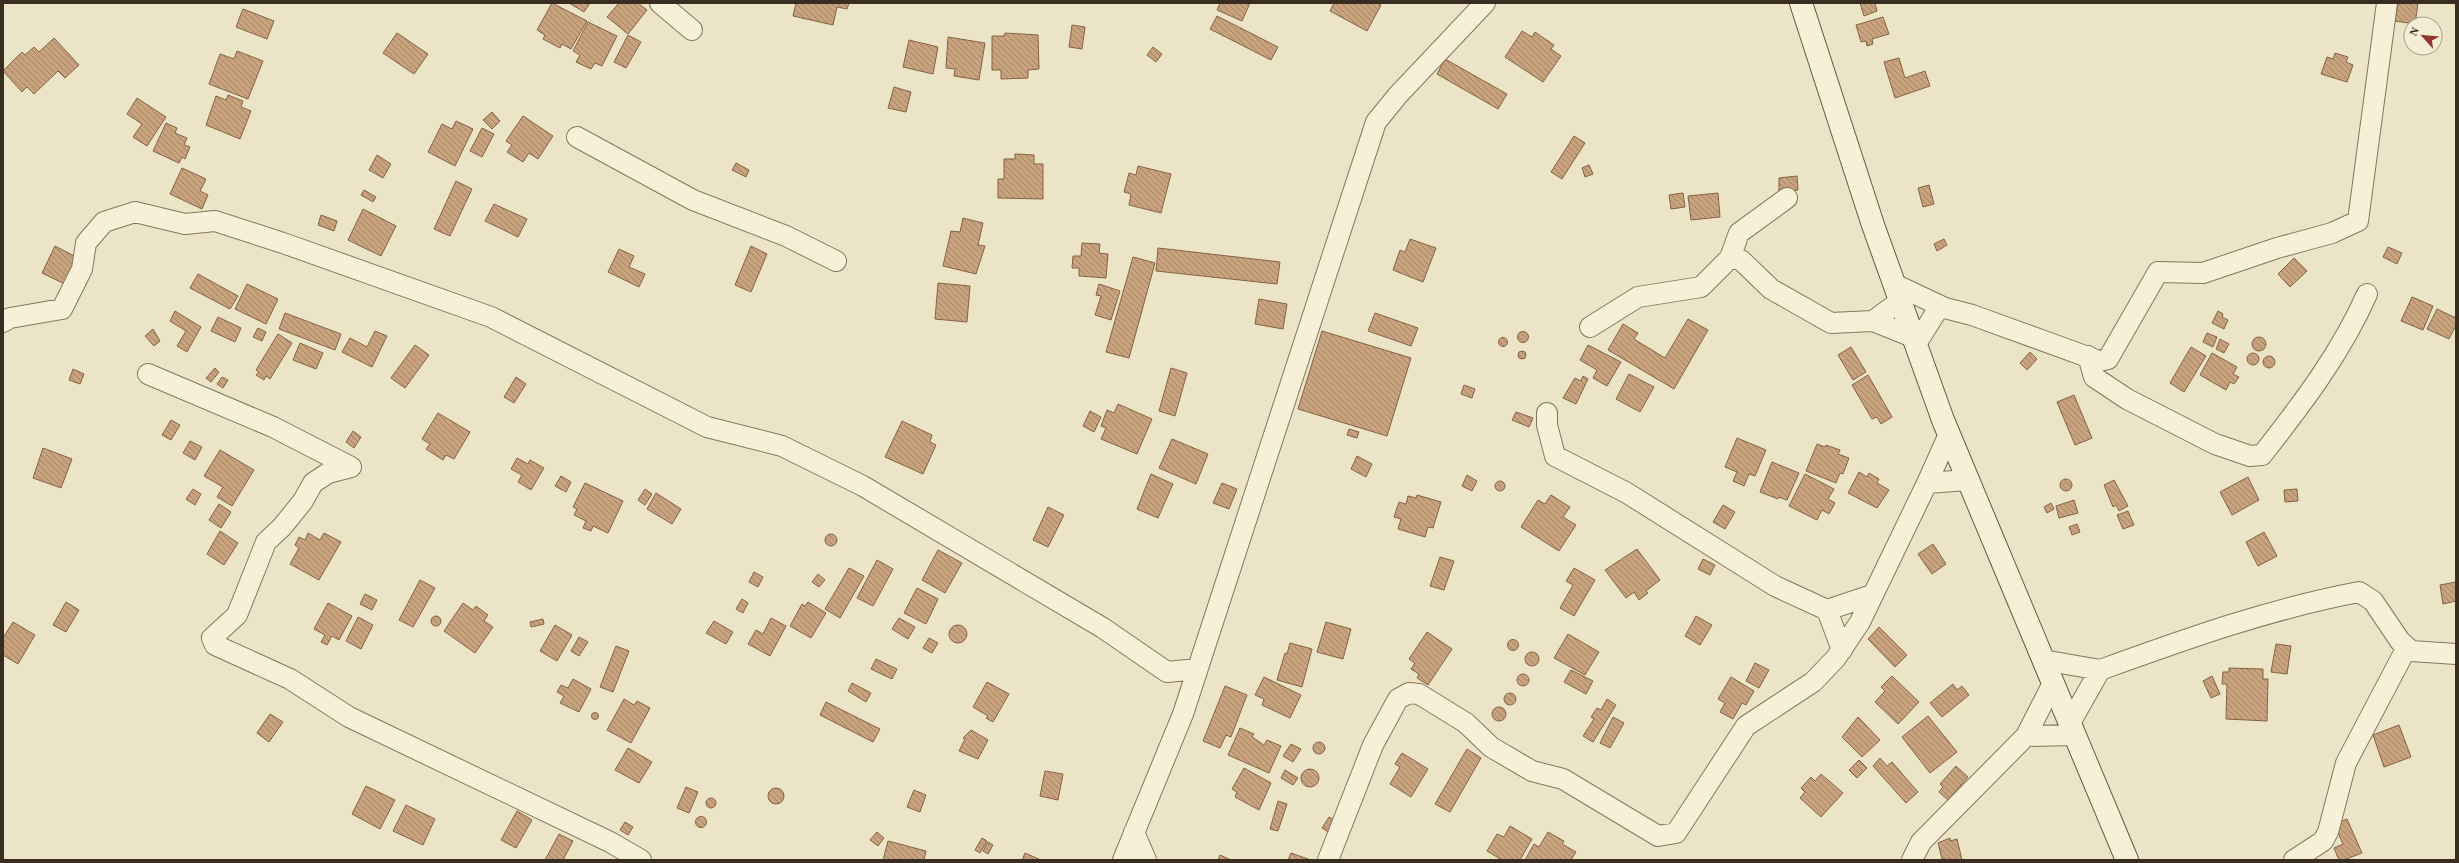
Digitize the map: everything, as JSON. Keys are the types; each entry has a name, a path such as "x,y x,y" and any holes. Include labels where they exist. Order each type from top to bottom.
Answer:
{"street":[{"path":"660,3 692,30"},
{"path":"1123,860 1183,714 1376,122 1398,94 1485,3"},
{"path":"1801,3 1897,293 1949,434 2127,860"},
{"path":"2099,380 2108,359 2158,272 2203,273 2277,248 2332,233 2358,221 2387,3"},
{"path":"577,137 693,200 786,236 836,260"},
{"path":"1590,327 1638,297 1701,287 1730,258 1739,233 1787,198"},
{"path":"3,322 10,318 62,309 82,269 86,243 104,222 135,212 185,224 215,221 290,245 491,317 707,427 782,446 863,486 1103,628 1167,672 1197,669"},
{"path":"1730,258 1741,260 1771,289 1831,323 1873,321 1915,341"},
{"path":"1897,293 1972,315 2099,361 2108,359"},
{"path":"1873,321 1897,293"},
{"path":"2088,356 2094,377 2127,399 2215,444 2250,456 2262,455 2316,383 2352,327 2367,294"},
{"path":"1915,341 1940,306"},
{"path":"148,374 273,427 351,467 328,473 313,483 303,502 282,527 266,542 237,615 212,638 214,646 290,679 349,717 610,842 641,860"},
{"path":"1547,413 1547,425 1555,456 1627,493 1775,586 1827,610 1872,595"},
{"path":"1328,860 1373,745 1398,699 1409,693 1419,694 1466,724 1491,747 1532,771 1563,779 1658,836 1676,833 1746,726 1813,682 1842,650 1860,622 1949,434"},
{"path":"1927,483 1968,480"},
{"path":"2043,660 2100,670 2232,623 2311,601 2359,592 2373,601 2400,641 2411,650 2456,654"},
{"path":"1827,610 1842,650"},
{"path":"2294,860 2323,841 2328,832 2346,763 2407,647"},
{"path":"2072,729 2100,670"},
{"path":"1912,860 1921,842 2026,736 2053,683"},
{"path":"2026,736 2072,729"},
{"path":"1134,832 1146,860"}],"building":[{"path":"552,3 587,21 571,49 562,44 560,48 543,39 545,35 537,30"},
{"path":"569,3 590,3 584,12"},
{"path":"619,3 638,3 647,10 628,34 607,17"},
{"path":"796,3 849,3 847,9 837,7 833,25 793,16"},
{"path":"1220,3 1250,3 1242,21 1217,10"},
{"path":"1334,3 1378,3 1381,5 1367,31 1330,11"},
{"path":"1860,3 1875,3 1877,11 1864,16"},
{"path":"2398,3 2418,3 2416,16 2403,16 2403,22 2395,21"},
{"path":"243,9 274,21 267,39 236,27"},
{"path":"1217,16 1278,47 1271,60 1210,29"},
{"path":"1883,17 1889,34 1872,39 1873,44 1867,46 1866,41 1861,42 1856,25"},
{"path":"588,22 617,36 602,66 595,63 591,69 576,62 580,55 573,51"},
{"path":"1072,25 1085,27 1082,49 1069,47"},
{"path":"1522,31 1532,37 1535,32 1554,45 1551,49 1561,56 1543,82 1505,57"},
{"path":"397,33 428,54 414,74 383,53"},
{"path":"1005,33 1038,35 1039,69 1028,70 1028,78 1001,79 1001,70 992,70 992,36 1004,36"},
{"path":"628,35 641,42 626,68 614,62"},
{"path":"948,37 985,43 979,80 954,76 955,69 946,68"},
{"path":"54,38 79,65 65,78 58,71 34,94 27,87 22,92 3,71 22,52 25,55 34,47 39,52"},
{"path":"909,40 938,47 933,74 903,67"},
{"path":"1153,47 1162,54 1156,62 1147,55"},
{"path":"237,51 263,61 248,99 209,84 220,54 234,59"},
{"path":"2335,53 2348,57 2346,62 2353,65 2347,82 2321,74 2327,57 2333,59"},
{"path":"1899,58 1905,78 1925,71 1930,86 1895,98 1884,62"},
{"path":"1445,59 1507,94 1498,109 1437,74"},
{"path":"894,87 911,92 906,112 888,108"},
{"path":"228,95 243,101 241,107 251,111 240,139 206,125 216,96 226,100"},
{"path":"137,98 166,117 147,146 133,137 142,124 127,114"},
{"path":"492,112 500,121 492,129 483,120"},
{"path":"523,116 553,136 538,159 529,153 523,162 507,152 512,145 506,141"},
{"path":"456,121 473,129 455,166 428,152 442,124 452,129"},
{"path":"166,123 177,128 175,133 187,138 184,145 190,147 185,159 182,157 179,163 153,151"},
{"path":"482,128 494,134 482,157 470,151"},
{"path":"1574,136 1585,143 1562,179 1551,172"},
{"path":"1015,154 1034,155 1034,164 1043,164 1043,199 998,198 998,179 1004,179 1004,159 1015,159"},
{"path":"377,155 391,164 383,178 369,170"},
{"path":"736,163 749,170 746,177 732,170"},
{"path":"1589,165 1593,174 1585,177 1582,168"},
{"path":"1138,166 1171,174 1161,213 1129,205 1131,194 1124,192 1129,173 1136,175"},
{"path":"182,168 206,179 200,191 208,195 202,209 170,194"},
{"path":"1797,176 1798,190 1779,192 1779,178"},
{"path":"456,181 472,189 450,236 434,229"},
{"path":"1929,185 1934,204 1923,207 1918,188"},
{"path":"364,190 376,197 373,202 361,195"},
{"path":"1683,193 1685,207 1671,209 1669,195"},
{"path":"1718,193 1720,217 1691,220 1688,196"},
{"path":"494,204 527,219 518,237 485,221"},
{"path":"363,209 396,226 381,256 348,240"},
{"path":"321,215 337,221 334,231 318,225"},
{"path":"963,218 983,223 978,245 985,246 976,274 943,266 951,231 960,232"},
{"path":"1410,239 1436,248 1423,282 1393,270 1400,250 1405,252"},
{"path":"1944,239 1947,245 1937,251 1934,244"},
{"path":"1082,243 1100,244 1099,253 1108,254 1106,278 1079,276 1079,268 1072,268 1073,256 1081,256"},
{"path":"55,246 80,259 67,285 42,273"},
{"path":"751,246 767,254 751,292 735,285"},
{"path":"2388,247 2402,253 2397,264 2383,257"},
{"path":"1158,248 1280,262 1277,284 1156,271"},
{"path":"619,249 634,256 629,267 645,274 639,287 608,272"},
{"path":"1133,257 1155,263 1129,358 1106,352"},
{"path":"2294,258 2307,271 2290,287 2278,274"},
{"path":"198,274 238,296 230,309 190,288"},
{"path":"938,283 970,286 967,322 935,319"},
{"path":"247,284 278,299 266,324 235,309"},
{"path":"1099,284 1120,291 1111,320 1095,315 1101,296 1096,295"},
{"path":"2412,297 2433,306 2423,330 2401,321"},
{"path":"1259,299 1287,304 1283,329 1255,324"},
{"path":"2437,309 2456,318 2456,325 2449,339 2427,329"},
{"path":"175,311 201,327 187,352 177,346 186,331 170,321"},
{"path":"2218,311 2223,314 2222,317 2228,320 2224,329 2212,323"},
{"path":"285,313 341,334 335,350 279,329"},
{"path":"1375,313 1418,328 1411,346 1368,331"},
{"path":"218,317 241,328 235,342 211,331"},
{"path":"1688,319 1708,330 1674,389 1608,350 1623,324 1638,333 1634,339 1665,358"},
{"path":"258,328 266,332 262,341 253,337"},
{"path":"153,329 160,341 154,346 145,336"},
{"path":"375,331 387,336 372,367 342,352 350,338 367,347"},
{"path":"1322,331 1411,358 1387,436 1298,409"},
{"path":"1521,332 1525,332 1527,333 1527,341 1521,342 1518,339 1518,335"},
{"path":"2207,333 2217,337 2213,347 2203,342"},
{"path":"278,334 292,343 270,379 266,376 264,380 256,375 259,372 256,370"},
{"path":"2259,337 2264,339 2266,344 2264,349 2259,351 2254,349 2252,344 2254,339"},
{"path":"1501,338 1505,338 1507,342 1505,346 1501,346 1499,344 1499,340"},
{"path":"2220,339 2229,344 2224,353 2216,349"},
{"path":"300,343 323,353 316,369 293,360"},
{"path":"415,345 429,355 405,388 391,378"},
{"path":"1588,345 1621,362 1607,386 1593,378 1597,370 1580,360"},
{"path":"1851,347 1866,372 1853,380 1838,355"},
{"path":"2191,347 2206,356 2184,392 2170,383"},
{"path":"1522,351 1525,352 1525,358 1522,359 1519,358 1518,355 1519,352"},
{"path":"2030,352 2037,359 2027,370 2020,363"},
{"path":"2212,353 2237,367 2233,374 2239,377 2234,384 2230,382 2226,390 2200,375"},
{"path":"2251,353 2255,353 2259,359 2255,365 2251,365 2247,361 2247,357"},
{"path":"2267,356 2271,356 2275,362 2271,368 2267,368 2263,364 2263,360"},
{"path":"215,368 219,372 211,382 206,378"},
{"path":"1171,368 1187,373 1175,416 1159,411"},
{"path":"73,369 84,374 80,384 69,380"},
{"path":"1629,374 1654,387 1640,412 1616,399"},
{"path":"1868,375 1892,417 1881,424 1877,417 1872,419 1852,385"},
{"path":"1583,376 1588,379 1576,404 1563,398 1575,378 1581,381"},
{"path":"222,377 228,380 223,388 217,384"},
{"path":"516,377 526,384 514,403 504,397"},
{"path":"1464,385 1475,389 1472,398 1461,394"},
{"path":"2074,395 2092,438 2075,445 2057,402"},
{"path":"1118,404 1152,419 1137,454 1101,439 1106,428 1101,426 1107,410 1114,413"},
{"path":"1090,411 1101,417 1094,432 1083,426"},
{"path":"1516,412 1533,418 1529,427 1512,420"},
{"path":"438,413 470,432 454,459 446,455 443,460 426,449 430,444 422,439"},
{"path":"171,420 180,425 171,440 162,435"},
{"path":"902,421 932,435 930,442 936,445 923,474 885,457"},
{"path":"1349,429 1359,432 1357,438 1347,435"},
{"path":"353,431 361,437 354,448 346,442"},
{"path":"1737,438 1766,450 1755,476 1749,474 1744,486 1733,481 1737,472 1725,467"},
{"path":"1172,439 1208,454 1196,484 1159,468"},
{"path":"190,441 202,447 195,460 183,453"},
{"path":"1817,444 1825,447 1826,445 1840,450 1838,454 1849,458 1843,474 1840,473 1836,483 1806,471"},
{"path":"43,448 72,459 61,488 33,478"},
{"path":"220,450 254,470 232,506 217,497 223,487 204,476"},
{"path":"1357,456 1372,464 1366,477 1351,469"},
{"path":"517,458 528,464 530,460 544,468 531,490 518,482 522,475 511,469"},
{"path":"1772,462 1799,473 1787,500 1779,497 1778,499 1760,492"},
{"path":"1859,472 1867,477 1869,473 1879,479 1877,483 1889,490 1877,508 1848,493"},
{"path":"1151,474 1173,484 1158,518 1137,509"},
{"path":"1805,474 1834,489 1828,499 1835,503 1829,514 1822,510 1817,520 1789,506"},
{"path":"1467,475 1477,481 1472,491 1462,486"},
{"path":"561,476 571,482 566,492 555,486"},
{"path":"2248,477 2259,500 2232,515 2220,492"},
{"path":"2064,479 2068,479 2072,485 2068,491 2064,491 2060,487 2060,483"},
{"path":"2114,480 2128,506 2119,511 2116,505 2113,507 2104,485"},
{"path":"1498,481 1502,481 1504,482 1504,490 1498,491 1495,488 1495,484"},
{"path":"585,483 623,501 608,533 593,526 591,531 583,528 586,521 574,515 577,509 573,507"},
{"path":"1222,483 1237,489 1229,509 1213,503"},
{"path":"193,489 201,494 195,505 186,499"},
{"path":"645,489 652,494 645,505 638,500"},
{"path":"2297,489 2298,501 2285,502 2284,490"},
{"path":"656,493 681,509 672,524 647,509"},
{"path":"1417,495 1441,502 1433,528 1428,527 1425,537 1398,529 1401,519 1394,517 1399,502 1406,504 1408,496 1416,498"},
{"path":"1551,495 1570,507 1563,517 1576,525 1559,551 1521,527 1538,500 1545,504"},
{"path":"2074,500 2078,513 2059,518 2056,506"},
{"path":"2051,503 2054,509 2047,513 2044,507"},
{"path":"219,504 231,512 221,528 209,520"},
{"path":"1723,505 1735,512 1725,529 1713,522"},
{"path":"1048,507 1064,515 1048,547 1033,540"},
{"path":"2128,511 2134,525 2123,529 2117,515"},
{"path":"2077,524 2080,532 2072,535 2069,527"},
{"path":"220,531 238,543 224,565 207,554"},
{"path":"2264,532 2277,556 2258,566 2246,542"},
{"path":"308,533 320,540 324,533 341,542 319,580 290,564 299,548 295,545 299,537 305,540"},
{"path":"829,534 833,534 837,540 833,546 829,546 825,542 825,538"},
{"path":"1933,544 1946,564 1932,574 1918,554"},
{"path":"1637,549 1660,580 1646,591 1648,593 1639,600 1634,592 1626,598 1605,570"},
{"path":"938,550 962,563 945,593 922,580"},
{"path":"1440,557 1454,561 1444,590 1430,586"},
{"path":"1703,559 1715,565 1710,575 1698,569"},
{"path":"877,560 893,569 873,606 857,598"},
{"path":"849,568 864,576 840,618 825,609"},
{"path":"1574,568 1595,580 1574,616 1560,608 1573,585 1566,581"},
{"path":"754,572 763,577 758,587 749,582"},
{"path":"818,574 825,580 819,587 812,582"},
{"path":"420,580 435,588 413,627 399,620"},
{"path":"2456,582 2456,601 2443,604 2440,585"},
{"path":"917,588 938,599 926,624 904,613"},
{"path":"365,594 377,600 372,610 360,604"},
{"path":"742,599 748,603 743,613 736,609"},
{"path":"66,602 79,610 66,632 53,625"},
{"path":"808,602 826,613 811,638 790,626 802,604 805,606"},
{"path":"328,603 352,616 339,640 332,636 327,645 321,642 325,635 314,629"},
{"path":"463,603 473,610 476,606 488,615 484,621 493,627 475,653 444,631"},
{"path":"436,616 441,621 436,626 431,621"},
{"path":"1696,616 1712,625 1700,645 1685,636"},
{"path":"358,617 373,625 361,649 346,641"},
{"path":"771,618 786,626 770,656 748,644 756,630 763,634"},
{"path":"899,618 915,627 908,639 892,629"},
{"path":"543,619 544,624 531,627 530,622"},
{"path":"714,621 733,632 726,644 706,633"},
{"path":"13,622 35,635 18,664 3,655 3,638"},
{"path":"1326,622 1351,629 1343,659 1317,652"},
{"path":"555,625 572,635 557,661 540,651"},
{"path":"958,625 964,628 967,634 964,640 958,643 952,640 949,634 952,628"},
{"path":"1879,627 1907,655 1895,667 1868,639"},
{"path":"1427,632 1452,649 1428,685 1417,678 1419,674 1411,669 1415,663 1409,659"},
{"path":"1568,634 1599,652 1585,675 1554,658"},
{"path":"579,637 588,642 579,656 571,651"},
{"path":"929,638 938,643 932,653 923,648"},
{"path":"1511,640 1515,640 1517,641 1517,649 1511,650 1508,647 1508,643"},
{"path":"1290,643 1312,649 1302,687 1277,680 1285,653 1287,654"},
{"path":"2276,644 2291,646 2287,674 2271,672"},
{"path":"616,646 629,651 613,692 600,687"},
{"path":"1529,652 1535,652 1539,656 1539,662 1535,666 1529,666 1525,662 1525,656"},
{"path":"876,659 897,669 892,679 871,669"},
{"path":"1755,663 1769,670 1759,688 1746,681"},
{"path":"2229,668 2263,669 2263,679 2268,679 2267,721 2226,719 2227,684 2222,684 2223,672 2229,672"},
{"path":"1571,670 1593,681 1586,694 1564,682"},
{"path":"1521,674 1525,674 1529,680 1525,686 1521,686 1517,682 1517,678"},
{"path":"1892,676 1919,702 1898,724 1875,702 1885,691 1881,687"},
{"path":"2212,676 2220,694 2211,698 2203,681"},
{"path":"1264,677 1301,695 1290,718 1262,705 1264,699 1255,695"},
{"path":"1731,677 1754,691 1746,705 1742,703 1733,719 1720,712 1725,703 1718,699"},
{"path":"573,679 591,689 579,712 560,703 564,696 557,692 561,685 568,688"},
{"path":"987,682 1009,694 993,722 986,718 988,716 973,707"},
{"path":"852,683 871,693 866,702 848,691"},
{"path":"1953,684 1957,690 1962,686 1969,695 1942,717 1930,703"},
{"path":"1225,686 1247,695 1231,737 1226,735 1220,748 1203,741"},
{"path":"1510,693 1514,695 1516,699 1514,703 1510,705 1506,703 1504,699 1506,695"},
{"path":"624,699 634,705 637,701 650,708 631,743 607,730"},
{"path":"1607,699 1616,705 1593,742 1583,736 1594,719 1591,717 1597,708 1601,710"},
{"path":"826,702 880,729 873,742 820,715"},
{"path":"1499,707 1504,709 1506,714 1504,719 1499,721 1494,719 1492,714 1494,709"},
{"path":"595,712 598,713 598,719 595,720 592,719 591,716 592,713"},
{"path":"270,714 283,722 269,742 257,733"},
{"path":"1928,716 1957,752 1930,773 1902,737"},
{"path":"1613,717 1624,723 1610,748 1600,743"},
{"path":"1858,717 1880,740 1862,757 1842,737"},
{"path":"2399,725 2411,757 2384,767 2373,735"},
{"path":"1240,728 1254,734 1252,737 1264,745 1267,740 1281,746 1269,773 1228,755"},
{"path":"971,730 988,740 978,759 959,751 965,739 963,738"},
{"path":"1317,742 1321,742 1325,748 1321,754 1317,754 1313,750 1313,746"},
{"path":"1291,744 1301,749 1293,762 1283,756"},
{"path":"628,748 652,762 639,783 615,770"},
{"path":"1467,749 1481,758 1450,812 1435,804"},
{"path":"1402,753 1428,769 1411,797 1390,784 1400,767 1395,764"},
{"path":"1880,758 1887,766 1892,762 1918,792 1906,803 1873,766"},
{"path":"1859,760 1867,768 1857,778 1849,770"},
{"path":"1956,766 1968,777 1948,800 1939,792 1943,787 1940,784"},
{"path":"1244,768 1271,783 1259,810 1235,797 1237,792 1232,789"},
{"path":"1310,769 1316,772 1319,778 1316,784 1310,787 1304,784 1301,778 1304,772"},
{"path":"1285,770 1298,778 1293,785 1281,778"},
{"path":"1045,771 1063,774 1058,800 1040,796"},
{"path":"1821,774 1843,793 1821,817 1800,798 1805,792 1801,788 1811,777 1815,781"},
{"path":"366,786 395,800 380,829 352,814"},
{"path":"686,787 698,792 689,813 677,808"},
{"path":"773,788 779,788 784,793 782,802 779,804 773,804 768,799 768,793"},
{"path":"914,790 926,795 920,812 907,807"},
{"path":"709,798 713,798 716,803 713,808 709,808 706,805 706,801"},
{"path":"1278,801 1287,804 1278,831 1270,829"},
{"path":"406,805 435,819 423,845 393,831"},
{"path":"517,811 532,820 516,848 501,840"},
{"path":"699,817 703,817 705,818 705,826 699,827 696,824 696,820"},
{"path":"1329,817 1336,821 1330,833 1322,828"},
{"path":"2347,819 2362,853 2344,860 2339,860 2334,848 2343,844 2334,824"},
{"path":"625,822 633,827 628,835 620,830"},
{"path":"1510,826 1532,839 1520,860 1502,860 1487,851 1497,834 1504,837"},
{"path":"877,832 884,838 878,846 870,840"},
{"path":"1548,832 1564,841 1562,844 1576,852 1571,860 1525,860 1534,844 1539,847"},
{"path":"559,834 573,841 563,860 545,860"},
{"path":"982,838 987,841 980,853 975,850"},
{"path":"1950,838 1950,841 1957,839 1962,860 1942,859 1938,843"},
{"path":"888,841 926,851 924,860 883,860"},
{"path":"988,842 993,845 988,854 983,851"},
{"path":"1025,853 1041,860 1022,860"},
{"path":"1291,853 1311,860 1288,860"},
{"path":"1220,855 1231,860 1218,860"}]}
